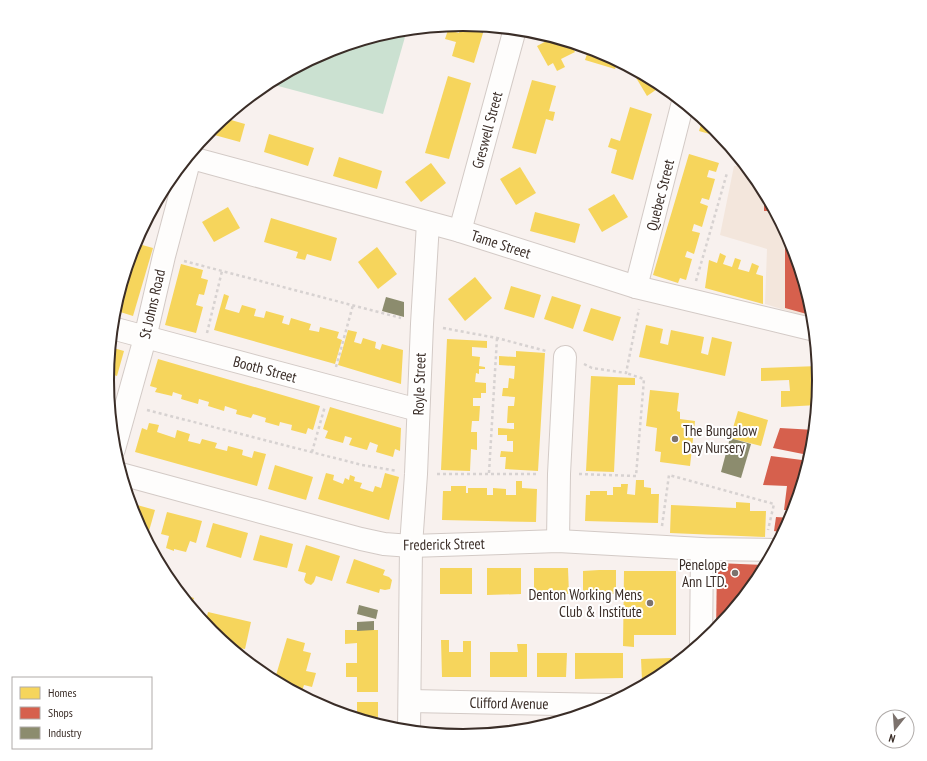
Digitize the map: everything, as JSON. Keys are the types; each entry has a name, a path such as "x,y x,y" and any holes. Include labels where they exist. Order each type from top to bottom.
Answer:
{"street":[{"name":"Greswell Street","path":"460,231 513,35"},
{"name":"Quebec Street","path":"636,287 682,108"},
{"name":"Tame Street","path":"194,158 460,231 636,287 809,329"},
{"name":"St Johns Road","path":"118,432 145,338 186,168"},
{"name":"Royle Street","path":"410,726 411,546 416,474 428,223"},
{"name":"Booth Street","path":"118,330 418,410"},
{"path":"558,541 559,474 565,357"},
{"name":"Frederick Street","path":"128,476 384,544 411,546 558,541 702,549 769,550"},
{"path":"701,637 702,549"},
{"name":"Clifford Avenue","path":"410,701 593,705"}],"path":[{"path":"690,300 727,173"},
{"path":"164,256 422,324"},
{"path":"202,353 222,271"},
{"path":"312,452 353,305"},
{"path":"489,473 497,338"},
{"path":"125,404 362,465 416,474 489,473 636,476 644,380 626,373"},
{"path":"660,546 669,475 774,504 769,549"}],"shaded area":[{"path":"734,166 739,166 754,186 777,226 794,268 807,317 765,304 767,249 720,235"}],"green space":[{"path":"405,36 383,114 276,86 309,67 330,58 373,43"}],"building: Homes":[{"path":"460,31 464,31 483,33 474,63 452,56 456,42 445,39 447,32 459,33"},
{"path":"546,41 573,49 575,52 561,59 565,67 557,71 553,63 548,66 537,46"},
{"path":"587,54 616,66 615,69 585,60"},
{"path":"448,76 471,83 449,159 425,153"},
{"path":"635,77 657,89 647,96"},
{"path":"532,80 556,86 549,111 555,112 553,121 546,119 536,154 512,148"},
{"path":"630,107 652,114 633,180 611,173 617,150 608,147 611,138 620,141"},
{"path":"231,120 245,124 240,142 214,135"},
{"path":"701,124 713,135 699,131"},
{"path":"269,134 314,148 308,166 264,152"},
{"path":"689,154 719,163 716,172 709,170 707,177 715,179 709,200 702,198 700,203 708,206 702,227 694,224 692,231 700,233 694,254 687,251 685,257 692,259 686,280 680,278 678,283 653,275"},
{"path":"339,157 382,171 377,189 333,176"},
{"path":"431,163 446,183 421,202 405,182"},
{"path":"520,167 536,193 516,205 500,179"},
{"path":"614,194 628,217 602,232 588,209"},
{"path":"228,207 240,228 214,242 202,222"},
{"path":"535,212 580,224 575,243 530,231"},
{"path":"271,218 337,238 331,261 307,254 305,260 296,258 298,252 264,242"},
{"path":"142,245 153,248 133,316 121,312 126,290"},
{"path":"377,247 397,274 378,289 358,262"},
{"path":"720,253 726,256 723,264 732,267 735,258 741,260 738,269 749,272 752,263 759,266 756,274 763,276 763,304 705,288 709,260 717,263"},
{"path":"181,264 203,270 201,278 208,280 204,295 199,294 196,305 203,307 196,333 165,325"},
{"path":"475,277 492,298 465,321 448,299"},
{"path":"511,286 541,295 534,318 504,309"},
{"path":"224,294 229,296 225,309 239,313 242,305 256,309 254,316 264,318 266,311 284,316 282,323 289,325 291,318 311,324 309,330 319,332 320,327 339,332 337,338 342,340 335,364 214,330"},
{"path":"552,296 581,305 573,329 544,319"},
{"path":"591,308 621,317 613,341 583,331"},
{"path":"646,325 663,329 660,343 668,345 671,330 704,337 701,353 708,355 712,337 732,342 725,376 639,357"},
{"path":"348,330 357,332 354,342 361,344 363,338 376,342 375,348 380,350 382,344 403,350 401,384 338,365"},
{"path":"447,339 487,341 487,348 472,347 472,356 480,357 479,366 485,367 485,369 479,369 479,374 476,373 475,382 486,383 486,393 481,393 481,398 473,398 473,406 480,406 479,421 472,421 471,432 477,432 477,450 471,449 470,471 441,470"},
{"path":"116,349 124,351 117,376 114,375"},
{"path":"516,351 545,353 538,471 505,469 506,457 500,457 501,451 513,452 513,441 507,441 507,435 498,435 498,428 514,429 514,423 507,423 508,406 514,406 515,397 502,396 503,388 508,388 509,378 514,379 515,366 499,365 499,356 516,357"},
{"path":"158,359 320,406 313,430 308,428 306,434 291,430 292,425 280,422 279,426 265,422 266,418 253,414 251,418 236,414 237,410 225,406 224,411 208,406 209,402 199,399 198,404 181,399 182,395 173,392 172,396 155,392 157,388 150,386"},
{"path":"812,366 812,405 781,407 781,391 790,391 789,380 761,381 761,368"},
{"path":"591,376 635,378 635,385 618,385 614,472 586,471"},
{"name":"The Bungalow Day Nursery","path":"650,390 679,393 677,411 680,412 680,419 695,421 690,466 660,462 661,452 655,451 657,428 646,426"},
{"path":"330,407 401,428 400,451 395,449 393,457 376,452 378,445 370,442 367,450 349,445 352,438 345,436 343,443 325,438 328,431 323,429"},
{"path":"738,411 768,420 761,446 730,438"},
{"path":"149,423 159,425 157,432 175,438 177,430 190,434 188,441 200,444 202,439 217,443 215,448 227,451 228,446 243,450 242,455 252,458 254,451 266,454 257,486 135,452 142,428 147,430"},
{"path":"275,465 313,477 306,500 268,489"},
{"path":"326,473 334,475 333,480 343,484 345,478 349,480 350,475 355,477 354,481 362,483 360,488 373,492 375,486 381,488 385,473 399,477 389,520 318,499"},
{"path":"636,480 644,480 644,487 651,488 651,494 659,494 658,523 585,521 586,495 590,495 590,491 607,491 607,495 613,495 613,487 621,487 621,484 628,484 627,494 635,495"},
{"path":"516,481 522,481 522,488 537,489 536,522 442,520 443,491 451,491 451,486 466,486 466,493 468,493 468,488 487,488 487,495 493,495 493,488 506,489 506,495 516,495"},
{"path":"736,502 750,503 750,511 766,511 765,537 670,533 671,505 736,508"},
{"path":"138,505 155,510 148,531"},
{"path":"167,512 202,521 196,543 190,541 186,552 174,549 174,551 166,548 169,536 161,534"},
{"path":"213,523 248,533 241,558 206,547"},
{"path":"260,535 293,544 287,568 253,560"},
{"path":"306,545 340,556 332,581 316,576 311,585 306,583 304,580 306,573 298,571"},
{"path":"354,559 385,570 383,575 392,580 390,589 380,589 379,593 346,583"},
{"path":"440,568 472,568 472,594 440,594"},
{"path":"487,568 521,568 521,594 487,595"},
{"path":"534,568 568,568 569,594 534,594"},
{"path":"616,570 616,594 583,594 583,571"},
{"name":"Denton Working Mens Club & Institute","path":"624,571 676,571 676,635 634,635 634,647 623,646"},
{"path":"208,612 251,622 245,649 239,648 216,628 207,617"},
{"path":"345,630 378,630 378,692 357,692 357,677 346,677 346,663 357,663 357,643 345,644"},
{"path":"287,638 305,643 303,651 311,653 306,671 316,673 312,687 304,685 302,690 276,675"},
{"path":"441,640 449,640 449,652 463,652 463,641 471,641 471,677 442,677"},
{"path":"517,644 527,644 527,677 490,677 490,652 518,652"},
{"path":"537,653 567,653 566,677 537,677"},
{"path":"575,653 623,653 623,678 575,679"},
{"path":"671,658 671,662 642,680 641,659"},
{"path":"357,702 378,702 378,719 357,713"}],"building: Shops":[{"path":"764,203 769,211 764,211"},
{"path":"785,245 801,290 806,314 785,308"},
{"path":"780,428 809,430 801,471 788,510 784,510 787,486 763,485 771,456 802,460 803,454 773,448"},
{"path":"776,517 784,518 778,532 774,531"},
{"path":"717,563 760,565 741,593 716,622"}],"building: Industry":[{"path":"386,297 404,302 404,317 382,311"},
{"path":"730,438 751,444 741,478 721,472"},
{"path":"359,605 378,610 376,619 357,614"},
{"path":"374,621 374,630 357,631 357,622"}],"place":[{"name":"The Bungalow Day Nursery","path":"675,439"},
{"name":"Penelope Ann LTD.","path":"735,573"},
{"name":"Denton Working Mens Club & Institute","path":"650,603"}]}
